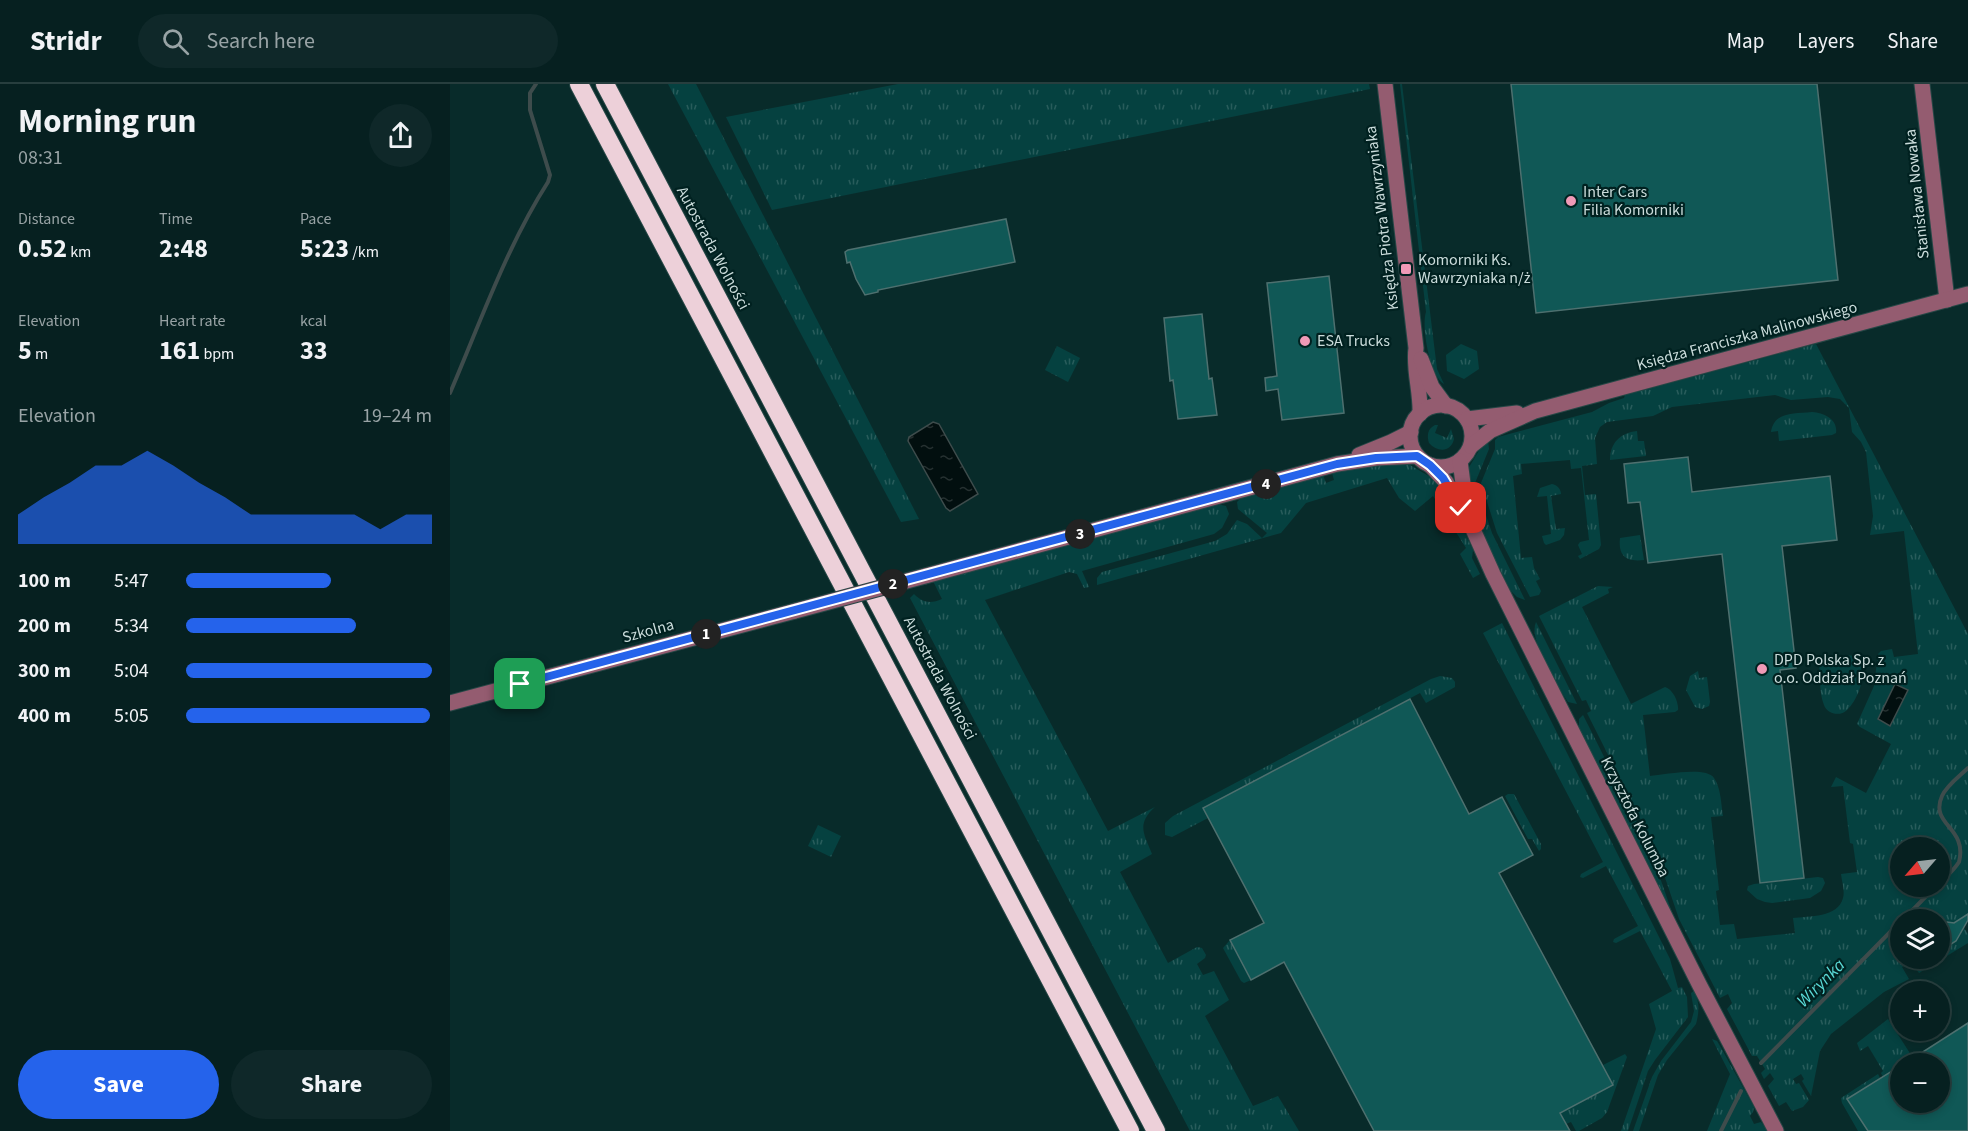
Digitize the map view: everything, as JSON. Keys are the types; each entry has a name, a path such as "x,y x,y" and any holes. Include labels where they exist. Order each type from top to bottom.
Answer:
{"highway":[{"path":"579,84 1130,1131"},
{"name":"Autostrada Wolności","path":"605,84 1156,1131"}],"street":[{"name":"Księdza Piotra Wawrzyniaka","path":"1385,84 1416,348 1420,414"},
{"name":"Stanisława Nowaka","path":"1922,84 1947,300"},
{"name":"Księdza Franciszka Malinowskiego","path":"1467,419 1535,411 1968,294"},
{"name":"Księdza Piotra Wawrzyniaka","path":"1416,348 1432,387 1446,406"},
{"path":"1446,406 1461,413 1467,419 1472,436 1471,446 1460,461 1445,467 1430,465 1417,456 1411,442 1411,432 1414,422 1428,408 1446,406"},
{"name":"Księdza Franciszka Malinowskiego","path":"1471,446 1490,431 1535,411"},
{"path":"1337,464 1411,432"},
{"path":"1337,464 1376,458 1417,456"},
{"name":"Krzysztofa Kolumba","path":"1460,461 1467,516"},
{"name":"Szkolna","path":"450,703 1337,464"},
{"name":"Krzysztofa Kolumba","path":"1430,465 1446,482 1467,516 1479,547 1698,984 1776,1131"}],"green space":[{"path":"668,84 696,84 919,519 901,522"},
{"path":"898,84 1369,84 1370,89 772,210 726,117"},
{"path":"1400,84 1402,84 1437,369 1444,384 1431,362 1426,339 1426,312"},
{"path":"1461,344 1477,351 1479,369 1464,379 1447,371 1446,355"},
{"path":"1816,344 1968,634 1968,914 1959,920 1968,934 1968,943 1950,954 1950,909 1890,909 1890,969 1903,969 1909,979 1890,981 1890,989 1831,1034 1820,1051 1811,1096 1802,1081 1804,1079 1801,1074 1793,1079 1796,1084 1799,1083 1809,1100 1803,1107 1792,1111 1786,1102 1779,1106 1768,1086 1774,1079 1770,1073 1764,1079 1761,1073 1765,1069 1757,1056 1752,1056 1727,1009 1732,1003 1728,994 1720,998 1679,919 1655,848 1587,713 1591,711 1586,700 1582,701 1539,616 1598,586 1613,587 1608,589 1609,593 1582,607 1631,704 1665,687 1673,693 1678,704 1678,710 1675,712 1643,715 1650,776 1703,772 1710,774 1718,786 1723,816 1711,817 1719,890 1716,891 1720,925 1734,924 1737,939 1795,933 1793,918 1822,915 1835,909 1840,905 1844,895 1841,874 1857,872 1853,844 1850,843 1843,786 1831,787 1836,777 1866,793 1891,744 1857,724 1874,686 1878,654 1881,651 1892,649 1894,657 1918,654 1904,531 1870,535 1873,516 1866,452 1852,432 1849,408 1840,399 1828,397 1791,400 1775,395 1672,407 1653,416 1607,422 1600,427 1595,438 1597,464 1582,466 1585,495 1596,494 1601,545 1599,549 1580,559 1578,556 1582,554 1578,545 1580,542 1589,540 1581,468 1571,469 1570,460 1521,464 1522,474 1513,476 1521,558 1532,557 1534,568 1540,579 1536,581 1541,591 1539,595 1530,597 1497,533 1481,483 1495,449 1495,440 1498,437 1592,412 1624,398 1625,395"},
{"path":"1057,346 1080,358 1068,382 1045,370"},
{"path":"1812,412 1832,420 1836,433 1779,441 1778,431 1771,432 1776,420 1781,417"},
{"path":"1435,425 1438,425 1435,433 1447,438 1451,429 1454,439 1447,449 1440,450 1429,443 1428,433"},
{"path":"1637,431 1638,441 1644,441 1646,456 1610,460 1610,454 1617,440"},
{"path":"1488,440 1489,449 1475,483 1492,533 1525,600 1517,597 1511,591 1483,537 1474,514 1468,469"},
{"path":"1405,462 1432,478 1441,487 1473,550 1472,558 1480,574 1473,578 1460,554 1466,548 1433,496 1415,511 1399,498 1387,478 1306,503 1281,533 1097,585 1097,578 1102,572 1215,541 1227,534 1237,520 1247,524 1262,538 1267,533 1238,509 1237,502 1241,498 1323,475 1326,483 1334,480 1332,473 1358,466"},
{"path":"1556,485 1561,494 1551,496 1556,529 1565,528 1560,540 1546,545 1542,536 1551,534 1547,496 1537,497 1540,488"},
{"path":"1217,504 1226,506 1229,514 1222,528 1214,534 1082,571 1089,587 1084,588 1077,574 1069,572 985,600 1108,831 1155,807 1145,819 1143,829 1152,854 1120,872 1168,963 1197,947 1202,948 1206,955 1197,964 1203,975 1214,971 1229,1000 1205,1016 1253,1106 1278,1096 1299,1131 1190,1131 910,598 914,594 924,601 938,601 942,599 933,581"},
{"path":"1640,535 1644,560 1628,559 1622,554 1620,538"},
{"path":"1536,622 1577,704 1568,702 1539,649"},
{"path":"1502,623 1670,959 1678,988 1682,987 1687,997 1688,1017 1648,1071 1628,1131 1621,1131 1656,1029 1649,1004 1672,991 1640,931 1616,943 1613,942 1614,939 1638,926 1606,866 1583,878 1580,877 1581,874 1603,862 1483,633"},
{"path":"1845,655 1855,657 1860,662 1863,669 1862,678 1857,697 1852,704 1844,712 1834,714 1828,711 1822,700 1819,662 1823,662 1823,658 1844,657"},
{"path":"1698,671 1699,678 1707,677 1710,702 1709,706 1702,709 1695,707 1686,690 1690,676"},
{"path":"1440,676 1452,678 1455,687 1426,703 1420,693 1203,808 1208,818 1172,837 1165,835 1165,823 1173,816"},
{"path":"1583,715 1649,846 1675,921 1579,728 1579,719"},
{"path":"1514,794 1541,844 1539,851 1532,839 1528,839 1505,796"},
{"path":"818,825 841,836 831,857 808,846"},
{"path":"1823,878 1825,883 1821,891 1810,898 1772,903 1757,899 1747,890 1748,886 1754,884"},
{"path":"1230,940 1251,980 1244,983 1223,948"},
{"path":"1694,991 1698,1008 1696,1024 1658,1075 1639,1131 1633,1131 1652,1077 1661,1061 1691,1022 1694,1011 1691,993"},
{"path":"1888,1019 1890,1041 1902,1041 1910,1053 1890,1053 1890,1072 1883,1077 1881,1073 1883,1071 1868,1046 1860,1051 1857,1043"},
{"path":"1712,1039 1717,1041 1754,1107 1750,1116 1754,1124 1761,1122 1768,1131 1707,1131 1730,1074"},
{"path":"1625,1054 1627,1057 1607,1112 1602,1118 1579,1131 1576,1131 1571,1122 1566,1124 1560,1113 1613,1085 1603,1065"},
{"path":"1878,1074 1880,1078 1848,1099 1868,1131 1858,1131 1841,1098"}],"water":[{"path":"933,422 939,424 978,494 950,511 946,508 908,441 909,437"},
{"path":"1895,684 1908,690 1890,726 1878,719"}],"building":[{"path":"1511,84 1817,84 1838,280 1536,313"},
{"path":"1006,219 1015,262 878,290 878,292 865,295 850,262 847,263 845,252 848,250"},
{"name":"ESA Trucks","path":"1329,276 1344,413 1282,420 1278,389 1266,391 1265,378 1277,376 1267,283"},
{"path":"1202,314 1209,379 1212,378 1217,415 1178,419 1173,380 1170,381 1164,318"},
{"name":"DPD Polska Sp. z o.o. Oddział Poznań","path":"1688,457 1692,492 1830,476 1837,540 1782,546 1796,668 1780,670 1804,878 1760,883 1722,554 1648,563 1640,502 1628,503 1624,464"},
{"path":"1410,699 1469,814 1502,797 1533,855 1499,873 1613,1085 1560,1113 1570,1131 1374,1131 1284,962 1251,980 1230,940 1264,923 1203,808"},
{"path":"1968,914 1968,920 1956,941 1950,945 1950,922 1954,923"},
{"path":"1968,1023 1968,1131 1868,1131 1847,1099 1890,1072 1890,1113 1950,1113 1950,1053 1921,1053 1940,1041 1950,1041 1950,1035"}],"waterway":[{"path":"450,393 507,258 550,175 530,110 530,93 536,84"},
{"name":"Wirynka","path":"1950,873 1959,862 1960,850 1954,833 1940,814 1939,806 1947,788 1968,768"},
{"name":"Wirynka","path":"1914,909 1925,897"},
{"name":"Wirynka","path":"1761,1063 1890,932"},
{"name":"Wirynka","path":"1721,1131 1741,1091"}],"place":[{"name":"Inter Cars Filia Komorniki","path":"1571,201"},
{"name":"Komorniki Ks. Wawrzyniaka n/ż","path":"1406,269"},
{"name":"ESA Trucks","path":"1305,341"},
{"name":"DPD Polska Sp. z o.o. Oddział Poznań","path":"1762,669"}],"route":[{"path":"520,684 1337,464 1376,458 1417,456 1443,478 1461,508"}]}
